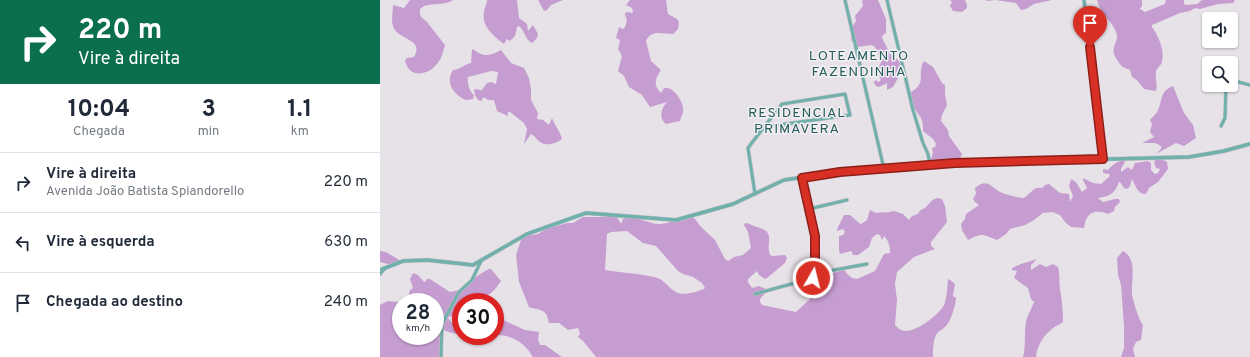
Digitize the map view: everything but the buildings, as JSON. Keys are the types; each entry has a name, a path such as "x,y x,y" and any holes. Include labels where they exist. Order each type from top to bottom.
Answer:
{"street":[{"path":"845,0 884,169"},
{"path":"887,0 913,110 928,154 930,165"},
{"path":"1084,0 1103,159"},
{"path":"1238,82 1250,85"},
{"path":"1222,126 1225,118 1226,92"},
{"path":"755,194 748,148 764,127 782,104 845,94 850,115 764,127"},
{"path":"380,270 403,261 427,260 473,265 527,234 586,213 676,220 733,204 784,180 840,172 955,163 1189,157 1224,151 1250,144"},
{"path":"802,178 816,243 815,260 818,273"},
{"path":"809,208 847,200"},
{"path":"441,357 442,324 459,292 472,280 482,260"},
{"path":"755,294 813,278 818,273 867,264"},
{"path":"380,274 386,268"}],"shaded area":[{"path":"410,0 453,0 445,3 428,5 420,9 421,17 427,22 445,45 438,63 432,69 423,73 414,72 407,66 405,60 407,58 414,57 416,47 411,41 398,33 393,27 393,5 404,8"},
{"path":"487,0 517,0 519,18 527,24 528,31 533,25 538,34 537,38 532,43 530,42 519,26 517,27 515,36 510,41 507,39 504,44 500,41 489,31 484,22 484,11"},
{"path":"538,0 563,0 551,5 544,11"},
{"path":"630,0 666,0 668,14 677,19 679,22 678,29 673,34 654,34 648,37 646,41 651,61 661,70 656,79 658,90 661,93 664,88 671,89 681,101 683,113 680,121 666,124 661,116 662,110 667,102 650,107 642,95 629,87 624,76 618,71 622,56 618,49 620,40 616,38 619,27 623,29 625,27 627,20 625,13 633,12 632,8 626,5"},
{"path":"862,0 878,0 886,19 886,33 882,38 891,55 898,60 900,64 898,78 893,87 887,90 887,83 879,87 874,83 875,80 879,82 881,80 879,70 884,56 883,53 879,55 875,47 872,45 857,47 851,40 851,29 856,21 855,16 863,6"},
{"path":"950,0 965,0 967,8 962,12 953,11 950,6 952,2"},
{"path":"995,0 1052,0 1034,4 1021,10 1016,3"},
{"path":"1097,0 1142,0 1142,6 1140,9 1145,12 1165,4 1166,0 1184,0 1185,5 1197,4 1202,0 1235,0 1233,3 1218,4 1200,9 1195,8 1152,25 1157,34 1163,53 1161,65 1156,71 1156,91 1144,89 1137,80 1132,77 1130,70 1120,65 1114,53 1117,38 1116,32 1112,24 1100,9"},
{"path":"472,49 483,55 489,55 501,50 511,63 524,68 529,78 531,100 538,113 537,119 543,120 549,125 552,118 562,139 555,143 546,144 540,142 531,134 524,144 527,129 524,123 510,112 508,112 508,116 497,111 494,100 488,100 484,97 481,101 478,100 474,89 482,90 487,83 491,82 496,84 498,72 491,71 468,77 469,87 474,95 473,99 467,100 461,98 456,93 450,85 451,74 453,70 471,63"},
{"path":"924,61 933,67 942,83 945,85 947,105 941,121 948,130 949,136 962,154 959,161 945,165 930,162 933,153 932,148 935,147 936,144 933,139 923,131 922,120 913,106 911,99 911,92 919,85"},
{"path":"1173,86 1184,113 1193,125 1196,138 1184,146 1176,143 1156,154 1161,149 1161,146 1155,143 1142,143 1154,137 1150,132 1152,124 1150,120 1160,106 1162,96 1166,90"},
{"path":"1161,159 1167,162 1168,169 1158,182 1149,188 1146,194 1139,191 1132,179 1130,186 1127,189 1124,188 1119,182 1116,189 1112,193 1098,198 1103,202 1119,199 1120,202 1115,207 1114,211 1108,214 1094,212 1086,219 1084,228 1071,227 1060,215 1052,212 1043,213 1025,225 1010,229 1006,234 997,240 980,235 968,240 962,230 961,224 965,219 966,214 979,205 973,199 976,194 975,188 979,185 986,183 1000,192 1023,198 1034,189 1042,188 1049,184 1060,193 1069,194 1070,202 1073,196 1069,186 1071,179 1076,182 1082,192 1087,188 1083,178 1093,183 1101,184 1110,176 1109,174 1103,173 1103,169 1108,170 1120,161 1124,160 1125,162 1121,172 1128,167 1132,170 1135,163 1148,161 1151,163 1151,170 1155,174 1158,173 1160,169 1156,168 1154,162 1155,160"},
{"path":"935,199 942,199 945,206 947,222 931,242 931,246 935,249 914,257 897,272 895,284 897,300 895,325 901,330 906,331 922,325 938,313 945,302 948,280 949,279 955,284 953,295 956,297 956,300 953,313 947,325 936,335 933,357 596,357 578,337 580,334 578,328 568,330 559,323 549,323 546,313 529,307 519,282 516,255 521,240 524,236 538,234 546,229 567,223 573,223 583,217 601,217 611,215 617,217 621,224 623,219 632,217 655,224 660,224 691,216 715,240 725,259 728,261 734,257 743,255 751,248 748,232 744,225 745,223 763,229 767,232 769,235 770,255 785,255 787,258 785,263 767,278 765,279 759,275 757,271 748,279 748,282 752,288 759,286 768,290 760,299 762,305 796,312 810,299 809,293 800,286 812,277 815,266 821,272 825,273 837,272 844,268 847,274 852,278 857,279 875,271 884,254 890,253 887,240 884,236 882,240 880,235 877,234 872,238 869,247 858,255 853,255 851,251 840,254 839,236 843,235 845,232 843,229 837,231 837,229 844,215 850,215 861,224 867,220 870,210 876,213 894,211 903,214 909,220 912,216 918,214 920,210","holes":["627,231 643,243 656,246 678,271 693,277 702,283 705,288 693,293 681,294 674,291 663,281 657,278 605,270 607,234 611,232"]},
{"path":"380,251 386,252 401,261 400,263 388,264 380,262"},
{"path":"1123,251 1131,259 1133,270 1132,294 1136,310 1143,325 1141,340 1136,342 1133,349 1135,357 1121,357 1124,348 1124,326 1121,285 1118,275 1117,258"},
{"path":"1037,259 1031,265 1031,270 1040,264 1046,267 1053,264 1058,267 1063,322 1053,328 1043,338 1039,345 1036,357 1023,357 1027,317 1034,302 1031,299 1028,288 1014,278 1017,271 1012,270 1012,268"},
{"path":"491,269 501,281 491,293 452,293 452,317 448,318 452,323 452,333 444,330 444,293 409,293 413,288 410,279 413,273 418,275 424,282 427,279 430,279 450,292 459,290 480,274"},
{"path":"388,301 392,301 392,345 442,345 443,357 380,357 380,305"},
{"path":"504,320 525,330 539,332 538,339 540,345 545,345 562,357 533,357 517,340 504,336"}],"district":[{"name":"LOTEAMENTO FAZENDINHA","path":"859,64"},
{"name":"RESIDENCIAL PRIMAVERA","path":"797,120"}],"route":[{"path":"813,278 818,273 815,260 816,243 802,178 840,172 955,163 1103,159 1090,47"}]}
